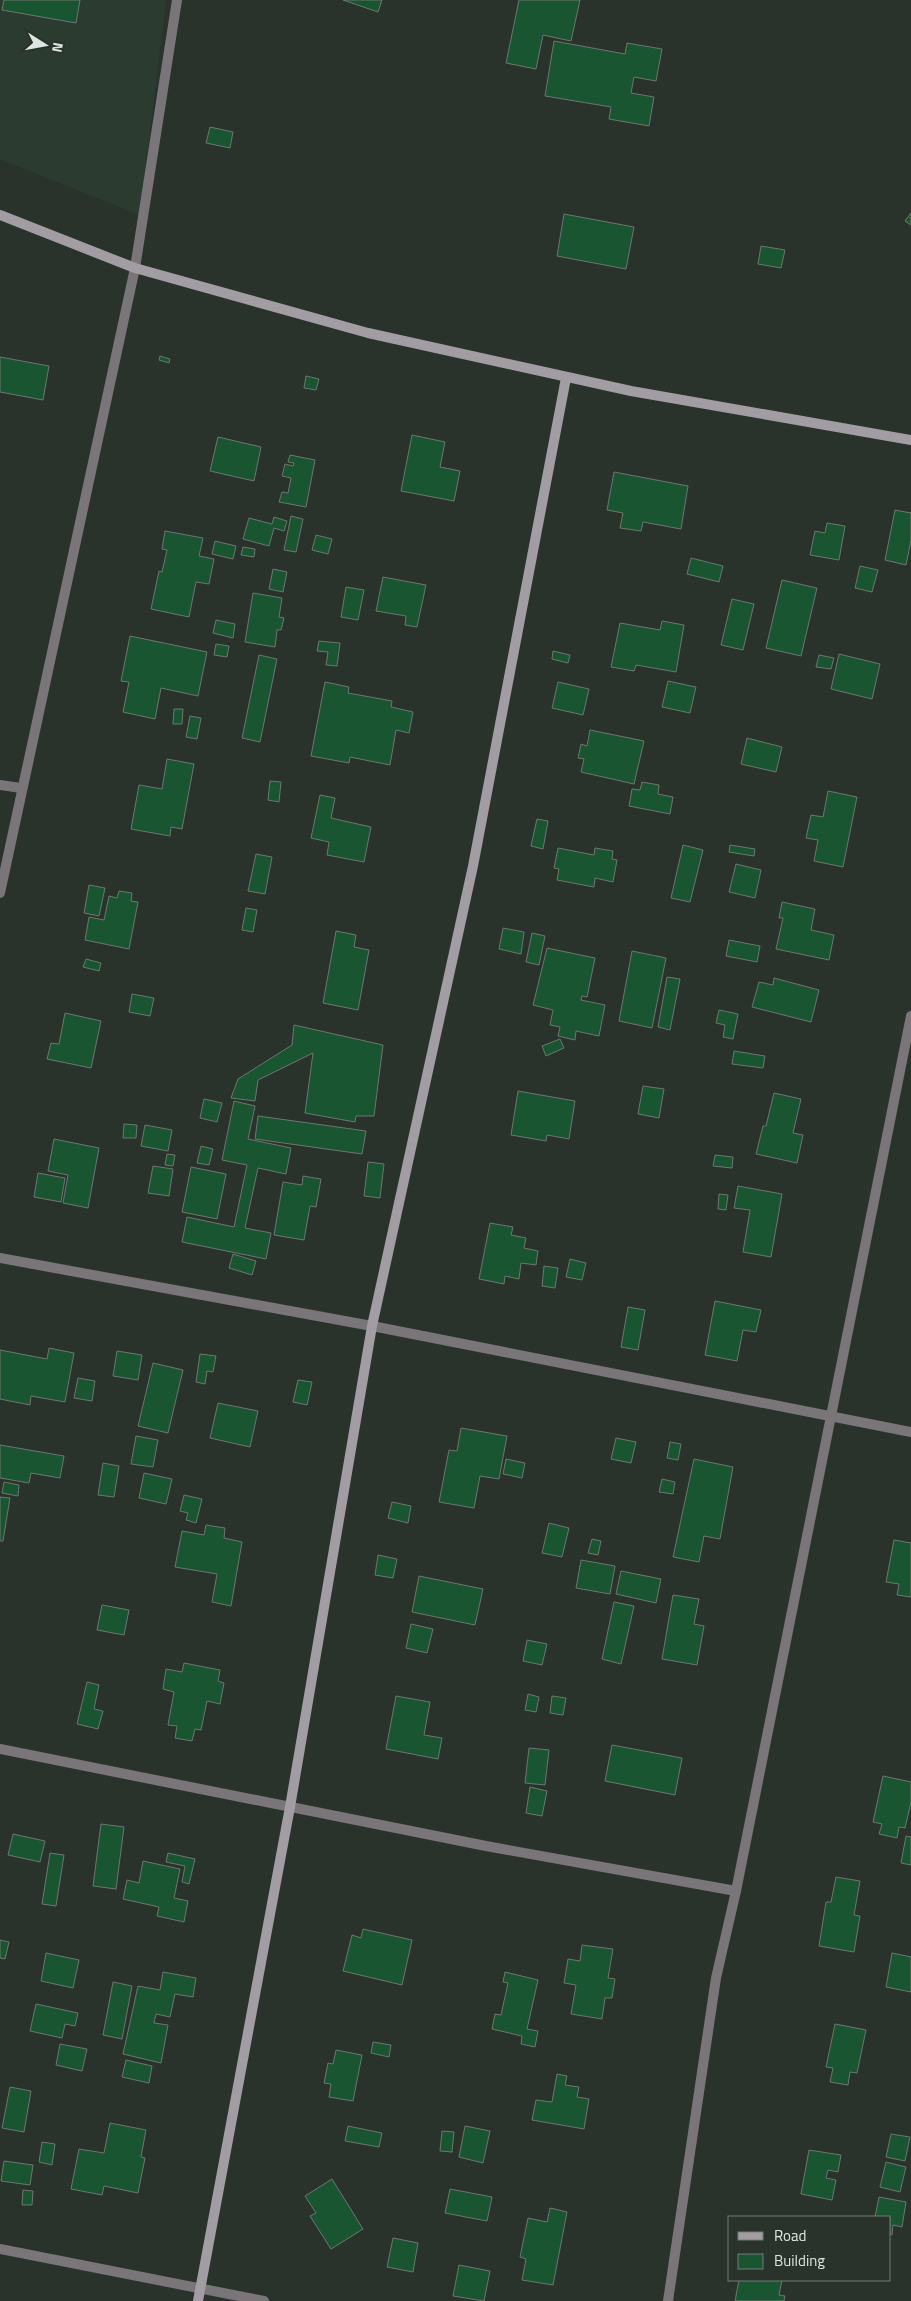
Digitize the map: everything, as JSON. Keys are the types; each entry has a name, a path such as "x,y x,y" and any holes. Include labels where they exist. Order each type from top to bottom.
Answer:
{"street":[{"path":"0,893 21,788 135,268 177,0"},
{"path":"0,215 135,268 368,333 566,378 911,440"},
{"path":"198,2301 290,1806 372,1326 472,866 566,378"},
{"path":"0,785 21,788"},
{"path":"668,2301 716,1978 736,1891 911,1016"},
{"path":"0,1258 372,1326 911,1432"},
{"path":"0,1749 486,1846 736,1891"},
{"path":"0,2249 264,2301"}],"shaded area":[{"path":"0,0 166,0 140,215 0,159"}],"building":[{"path":"4,0 80,0 76,23 2,10"},
{"path":"343,0 382,0 378,12"},
{"path":"519,0 580,0 571,41 543,35 536,69 506,63"},
{"path":"554,41 625,54 627,43 662,49 656,81 634,77 631,93 654,97 649,126 609,119 611,107 545,96"},
{"path":"210,127 233,132 230,148 206,143"},
{"path":"911,213 911,225 905,221"},
{"path":"564,214 634,227 626,269 557,256"},
{"path":"761,246 785,250 781,268 758,264"},
{"path":"160,356 170,359 169,363 159,360"},
{"path":"0,357 49,366 43,400 0,392"},
{"path":"306,376 319,379 316,390 304,388"},
{"path":"412,435 445,442 440,467 460,471 454,501 401,491"},
{"path":"218,437 261,447 254,481 210,471"},
{"path":"290,455 315,460 306,507 279,502 282,492 288,493 291,478 282,476 285,464 293,466 294,463 288,462"},
{"path":"614,472 688,486 681,529 643,522 641,531 620,528 623,513 607,510"},
{"path":"895,510 911,513 911,540 906,565 885,560"},
{"path":"291,516 303,519 296,552 284,550"},
{"path":"274,517 287,521 284,531 274,528 269,546 243,539 249,518 272,524"},
{"path":"827,523 845,526 839,560 810,555 815,531 825,533"},
{"path":"165,531 203,538 199,556 214,559 209,584 196,582 189,617 151,609 159,571 162,572 167,550 162,549"},
{"path":"316,535 332,539 328,554 312,550"},
{"path":"215,541 236,546 233,559 212,554"},
{"path":"243,547 255,549 254,557 241,555"},
{"path":"691,558 723,566 719,582 687,574"},
{"path":"860,566 878,570 872,592 855,588"},
{"path":"273,569 287,572 283,592 269,589"},
{"path":"383,577 426,585 417,627 405,625 406,616 376,611"},
{"path":"782,580 817,588 801,656 766,648"},
{"path":"346,587 364,590 358,620 341,617"},
{"path":"253,593 282,598 279,617 284,618 281,630 277,630 275,647 245,642"},
{"path":"732,599 754,604 743,650 721,645"},
{"path":"216,620 235,624 233,638 213,633"},
{"path":"662,621 684,625 676,672 636,665 634,671 611,667 620,623 660,630"},
{"path":"130,636 207,652 198,696 161,688 155,719 123,712 129,682 121,681"},
{"path":"319,641 340,643 337,666 326,665 328,652 317,651"},
{"path":"216,644 229,646 227,657 214,655"},
{"path":"553,651 570,655 568,663 552,659"},
{"path":"839,654 880,664 872,699 831,689"},
{"path":"259,655 277,659 260,742 242,738"},
{"path":"819,655 834,658 831,669 816,667"},
{"path":"668,681 696,687 690,713 662,707"},
{"path":"325,682 349,687 348,693 392,701 391,707 413,712 409,733 396,730 390,765 350,757 349,763 311,756"},
{"path":"558,682 589,689 583,715 552,708"},
{"path":"174,709 183,709 182,724 173,724"},
{"path":"190,716 201,718 197,739 186,737"},
{"path":"590,730 644,741 634,784 581,772 584,759 578,758 581,744 587,746"},
{"path":"747,738 782,747 776,772 741,764"},
{"path":"167,759 194,764 182,829 171,827 170,836 131,829 139,785 162,789"},
{"path":"270,781 281,782 279,802 268,800"},
{"path":"642,782 659,785 658,794 673,797 670,814 629,806 632,789 640,790"},
{"path":"828,791 857,797 843,867 814,861 818,840 806,838 811,815 823,817"},
{"path":"320,795 335,798 331,818 371,827 364,862 327,855 329,842 311,838"},
{"path":"537,819 548,821 543,849 531,846"},
{"path":"683,845 703,850 690,902 671,898"},
{"path":"730,845 755,849 754,856 729,852"},
{"path":"558,848 594,855 595,848 613,851 612,859 617,860 613,882 595,878 594,887 557,880 559,869 554,868"},
{"path":"256,854 272,857 265,894 248,891"},
{"path":"736,864 761,870 755,898 729,892"},
{"path":"89,885 105,888 99,916 84,913"},
{"path":"119,891 132,893 131,901 138,902 129,949 85,940 89,917 104,920 109,896 117,898"},
{"path":"782,902 815,909 811,930 834,935 829,960 776,949 783,918 779,918"},
{"path":"246,908 257,910 253,932 242,930"},
{"path":"503,928 524,932 521,954 499,949"},
{"path":"336,931 356,935 354,947 369,950 358,1010 323,1003"},
{"path":"532,933 545,936 539,965 526,962"},
{"path":"729,940 760,946 757,962 726,956"},
{"path":"547,948 595,958 587,997 582,996 581,1000 605,1005 599,1036 576,1031 575,1040 558,1036 560,1027 550,1025 553,1010 533,1005"},
{"path":"632,951 666,958 652,1028 619,1021"},
{"path":"86,959 101,963 99,971 83,967"},
{"path":"667,977 680,979 670,1030 658,1027"},
{"path":"774,978 819,990 811,1022 752,1007 759,982 773,985"},
{"path":"132,994 154,998 150,1016 129,1012"},
{"path":"719,1010 738,1014 733,1039 723,1037 725,1025 716,1023"},
{"path":"65,1013 101,1021 91,1068 47,1059 51,1043 59,1044"},
{"path":"294,1025 383,1045 374,1116 356,1116 355,1122 305,1113 313,1053 258,1080 255,1101 231,1098 238,1079 292,1045"},
{"path":"560,1039 564,1048 546,1056 542,1046"},
{"path":"734,1051 765,1056 763,1068 732,1064"},
{"path":"643,1086 664,1089 659,1118 638,1114"},
{"path":"518,1091 575,1101 569,1139 547,1135 546,1141 511,1135"},
{"path":"774,1093 801,1099 793,1133 803,1135 797,1163 756,1154 763,1126 766,1126"},
{"path":"204,1099 222,1103 217,1122 200,1118"},
{"path":"234,1101 255,1106 248,1139 291,1148 286,1174 258,1168 245,1228 271,1233 266,1259 182,1242 187,1217 234,1227 247,1165 222,1160"},
{"path":"258,1116 366,1131 362,1154 255,1139"},
{"path":"124,1124 137,1125 136,1138 123,1138"},
{"path":"145,1125 172,1130 168,1151 141,1146"},
{"path":"54,1139 99,1148 88,1208 63,1203 68,1175 48,1171"},
{"path":"201,1146 213,1149 209,1165 197,1163"},
{"path":"167,1154 175,1155 173,1166 165,1165"},
{"path":"715,1155 733,1157 732,1168 713,1166"},
{"path":"368,1162 384,1164 380,1198 364,1196"},
{"path":"153,1166 173,1169 169,1196 148,1193"},
{"path":"191,1167 226,1174 217,1219 182,1212"},
{"path":"38,1173 65,1178 61,1202 34,1197"},
{"path":"303,1176 321,1179 316,1207 310,1206 304,1240 274,1235 283,1182 302,1185"},
{"path":"738,1186 782,1194 771,1257 743,1252 750,1210 734,1208"},
{"path":"719,1194 728,1195 726,1210 718,1209"},
{"path":"490,1223 513,1227 511,1235 526,1238 524,1248 538,1251 536,1265 521,1263 519,1279 505,1276 504,1284 479,1279"},
{"path":"233,1254 256,1261 252,1275 229,1268"},
{"path":"570,1259 586,1263 582,1280 566,1277"},
{"path":"544,1266 558,1268 555,1288 542,1286"},
{"path":"715,1301 761,1310 756,1332 743,1330 737,1361 705,1355"},
{"path":"628,1307 645,1310 638,1350 621,1347"},
{"path":"49,1348 74,1353 65,1402 31,1396 30,1405 0,1399 0,1350 47,1359"},
{"path":"117,1351 142,1355 138,1380 113,1376"},
{"path":"200,1354 216,1356 213,1372 207,1371 205,1384 196,1382"},
{"path":"153,1363 183,1370 168,1433 138,1426"},
{"path":"78,1378 95,1381 92,1401 74,1398"},
{"path":"298,1380 312,1382 307,1405 293,1402"},
{"path":"218,1403 258,1411 250,1447 210,1438"},
{"path":"461,1428 507,1436 499,1479 480,1476 474,1508 439,1502 449,1450 457,1451"},
{"path":"136,1436 158,1440 153,1467 131,1464"},
{"path":"616,1438 636,1442 631,1463 611,1459"},
{"path":"670,1442 681,1444 678,1460 667,1458"},
{"path":"0,1445 64,1456 60,1478 31,1473 29,1483 0,1478"},
{"path":"506,1459 525,1463 522,1478 503,1474"},
{"path":"694,1459 733,1467 720,1539 704,1536 699,1562 673,1557"},
{"path":"103,1463 119,1466 114,1497 98,1495"},
{"path":"144,1473 172,1479 166,1504 139,1498"},
{"path":"662,1479 675,1482 673,1494 659,1492"},
{"path":"4,1482 19,1485 18,1496 2,1493"},
{"path":"184,1495 202,1499 196,1523 186,1520 188,1513 180,1511"},
{"path":"0,1497 10,1498 3,1541 0,1541"},
{"path":"392,1502 411,1506 408,1523 388,1518"},
{"path":"549,1523 569,1528 562,1557 542,1553"},
{"path":"206,1525 225,1528 224,1538 242,1542 231,1606 212,1602 217,1574 175,1567 182,1531 204,1535"},
{"path":"592,1539 601,1541 598,1555 588,1553"},
{"path":"894,1540 911,1543 911,1597 897,1595 899,1584 886,1582"},
{"path":"378,1555 397,1559 393,1578 375,1575"},
{"path":"581,1560 615,1566 610,1594 576,1588"},
{"path":"621,1571 661,1579 656,1603 616,1594"},
{"path":"419,1576 483,1589 475,1625 412,1612"},
{"path":"673,1595 699,1599 694,1624 704,1626 697,1665 662,1659"},
{"path":"614,1602 634,1606 621,1664 602,1659"},
{"path":"102,1605 129,1610 124,1635 97,1630"},
{"path":"411,1624 433,1629 427,1653 406,1648"},
{"path":"527,1640 547,1644 542,1665 523,1661"},
{"path":"184,1663 220,1670 218,1681 224,1683 220,1704 207,1701 201,1730 195,1729 192,1741 175,1738 177,1726 168,1725 174,1692 163,1689 166,1669 182,1672"},
{"path":"87,1682 99,1685 94,1709 103,1711 98,1729 77,1724"},
{"path":"528,1694 539,1697 536,1712 525,1710"},
{"path":"396,1696 430,1702 424,1735 442,1738 438,1759 386,1749"},
{"path":"552,1696 566,1698 563,1715 550,1713"},
{"path":"612,1745 682,1758 675,1795 605,1781"},
{"path":"529,1748 549,1750 545,1785 525,1783"},
{"path":"883,1776 911,1782 911,1802 905,1828 899,1827 897,1838 879,1834 882,1824 873,1822"},
{"path":"530,1787 547,1791 542,1816 526,1813"},
{"path":"101,1824 124,1827 116,1889 93,1886"},
{"path":"13,1834 45,1841 40,1862 8,1855"},
{"path":"906,1836 911,1837 911,1865 901,1863"},
{"path":"50,1853 64,1855 56,1906 42,1904"},
{"path":"168,1853 195,1859 189,1884 182,1882 185,1866 166,1862"},
{"path":"143,1861 180,1869 174,1898 188,1901 184,1922 157,1916 159,1907 123,1899 127,1880 139,1883"},
{"path":"836,1877 860,1881 854,1915 860,1916 854,1952 819,1946 826,1902 831,1902"},
{"path":"363,1929 412,1940 402,1985 343,1971 352,1935 361,1938"},
{"path":"0,1940 9,1942 5,1959 0,1958"},
{"path":"582,1945 613,1949 608,1978 615,1979 612,1998 605,1998 602,2019 571,2014 576,1985 564,1983 568,1959 580,1961"},
{"path":"46,1953 79,1960 73,1988 41,1981"},
{"path":"892,1953 911,1957 911,1992 886,1987"},
{"path":"163,1972 196,1978 193,1997 175,1994 170,2017 156,2014 154,2023 168,2025 161,2063 123,2054 138,1986 160,1990"},
{"path":"505,1972 538,1980 527,2029 538,2031 535,2047 521,2044 522,2036 492,2029 495,2014 501,2015 508,1983 503,1982"},
{"path":"113,1982 132,1986 122,2039 103,2035"},
{"path":"36,2004 78,2013 75,2026 65,2024 62,2038 30,2031"},
{"path":"835,2024 866,2030 857,2073 850,2072 848,2085 830,2082 833,2068 826,2067"},
{"path":"373,2042 391,2045 389,2057 371,2053"},
{"path":"60,2044 87,2049 82,2071 56,2065"},
{"path":"336,2050 362,2055 353,2101 329,2097 331,2084 324,2083 328,2063 333,2064"},
{"path":"126,2060 152,2066 149,2083 122,2077"},
{"path":"557,2074 567,2076 565,2085 579,2087 577,2097 589,2099 584,2129 532,2120 536,2100 552,2102"},
{"path":"10,2087 31,2091 24,2132 2,2128"},
{"path":"110,2123 146,2130 141,2157 145,2158 138,2193 104,2186 102,2195 71,2189 79,2149 104,2153"},
{"path":"348,2126 382,2133 379,2147 345,2141"},
{"path":"465,2126 490,2131 483,2163 459,2157"},
{"path":"442,2131 454,2132 452,2152 440,2151"},
{"path":"891,2134 910,2137 905,2161 886,2157"},
{"path":"42,2142 55,2144 52,2165 39,2162"},
{"path":"809,2150 841,2155 838,2172 828,2170 826,2178 836,2180 832,2200 801,2194"},
{"path":"4,2161 33,2165 30,2185 1,2181"},
{"path":"886,2162 906,2167 900,2192 880,2187"},
{"path":"332,2179 363,2229 331,2249 310,2216 316,2213 305,2196"},
{"path":"450,2189 492,2197 487,2221 445,2213"},
{"path":"23,2190 33,2191 32,2205 22,2205"},
{"path":"879,2197 906,2202 902,2227 893,2225 892,2235 891,2216 875,2216"},
{"path":"550,2208 567,2212 553,2285 522,2280 526,2259 520,2257 528,2218 547,2222"},
{"path":"393,2238 418,2243 413,2272 387,2267"},
{"path":"459,2265 490,2271 484,2301 453,2296"},
{"path":"739,2281 782,2281 779,2295 785,2296 784,2301 735,2301"}]}
